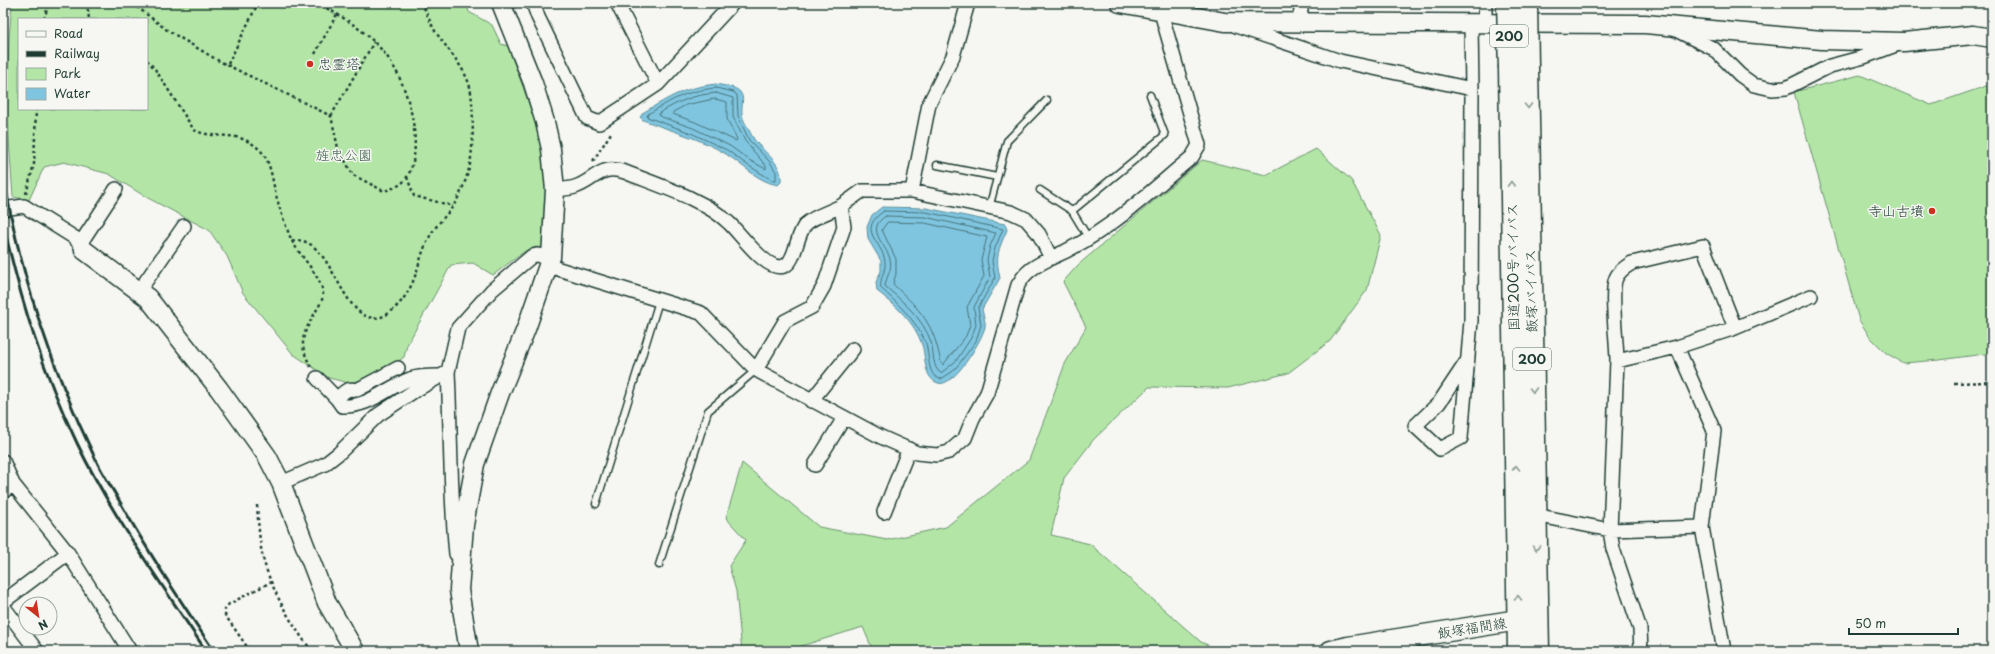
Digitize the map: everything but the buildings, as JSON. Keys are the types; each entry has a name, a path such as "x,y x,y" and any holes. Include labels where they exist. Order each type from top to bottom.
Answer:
{"highway":[{"name":"国道200号バイパス","path":"1508,3 1518,68 1526,513 1518,620 1518,651"},
{"name":"200","path":"1518,68 1526,3"},
{"name":"200","path":"1526,513 1538,651"}],"main road":[{"name":"飯塚福間線","path":"1331,651 1518,620"}],"street":[{"path":"459,590 464,525 475,464 500,393 526,330 550,262 555,190 551,149 545,122 533,83 502,3"},
{"path":"533,3 538,17 587,118 599,123 658,84 733,3"},
{"path":"617,3 658,84"},
{"path":"912,191 929,104 953,56 968,3"},
{"path":"1120,3 1160,9 1225,22 1340,61 1472,88"},
{"path":"1299,23 1302,3"},
{"path":"1467,361 1438,403 1415,426 1440,449 1461,438 1471,321 1472,88 1478,24 1485,3"},
{"path":"468,651 459,590 451,508 451,446 445,374 458,328 487,295 532,256 537,255 550,262 659,301 701,313 756,370 811,401 881,437 922,454 937,455 948,452 965,438 973,418 987,393 1018,285 1029,269 1100,233 1192,157 1199,145 1160,9"},
{"path":"1225,22 1645,24 1822,40 1904,42 1974,35 1992,38"},
{"path":"1666,26 1714,50 1754,86 1772,89 1786,88 1830,66 1864,57 1904,42"},
{"path":"555,190 575,187 605,170 615,169 708,207 729,223 748,246 767,262 777,267 784,267 789,263 802,229 807,222 841,206 862,191 912,191 1011,212 1026,219 1039,234 1051,258"},
{"path":"82,247 116,189"},
{"path":"3,208 24,206 75,238 82,247 148,298 165,317 267,456 280,483 328,603 356,651"},
{"path":"756,370 785,321 812,307 824,286 844,227 841,206"},
{"path":"139,291 184,226"},
{"path":"1641,651 1640,629 1613,549 1610,530 1618,361 1614,292 1616,278 1623,268 1632,264 1703,246 1736,328"},
{"path":"1618,361 1677,347 1736,328 1811,296"},
{"path":"1677,347 1714,431 1702,527 1724,651"},
{"path":"811,401 853,349"},
{"path":"337,399 345,391 351,388 357,390 398,368"},
{"path":"317,378 342,406 354,406 363,404 410,379 445,374"},
{"path":"280,483 325,464 340,453 378,415 414,391 445,374"},
{"path":"814,465 844,418"},
{"path":"884,512 909,449"},
{"path":"3,461 8,488 68,553 129,651"},
{"path":"1526,513 1610,530 1702,527"},
{"path":"3,602 68,553"},
{"path":"3,606 37,651"}],"lane":[{"path":"1072,211 1165,135 1150,95"},
{"path":"989,208 1007,141 1047,100"},
{"path":"937,165 997,177"},
{"path":"1040,190 1072,211 1089,239"},
{"path":"596,504 659,301"},
{"path":"659,565 708,411 756,370"}],"path":[{"path":"44,18 49,3"},
{"path":"86,3 89,18"},
{"path":"132,3 167,30 219,61 228,64 331,116"},
{"path":"228,64 258,3"},
{"path":"317,3 349,22 374,42 392,63 409,100 415,157 407,177 398,186 384,191 352,175 338,148 331,116 374,42"},
{"path":"292,241 300,239 310,243 322,255 352,304 365,316 376,318 389,314 411,289 429,237 453,206 469,170 472,148 470,88 465,74 434,29 422,3"},
{"path":"316,54 337,14"},
{"path":"148,61 155,69 194,130 202,134 228,135 247,140 261,151 271,169 282,215 292,241 320,284 323,294 320,303 304,333 302,344 306,357 317,378"},
{"path":"24,206 34,164 36,110"},
{"path":"586,181 584,174 615,126 613,114"},
{"path":"407,177 414,196 453,206"},
{"path":"1954,383 1992,382"},
{"path":"257,505 261,550 272,582 287,612 312,651"},
{"path":"250,651 225,615 225,609 229,604 272,582"}],"green space":[{"name":"旌忠公園","path":"12,3 466,3 469,12 492,25 501,44 508,46 533,115 547,169 549,216 546,250 536,247 525,251 493,275 473,263 451,265 407,345 404,357 391,367 369,378 349,383 329,378 293,354 243,293 227,256 209,230 146,197 109,174 64,162 44,167 29,200 13,197 7,111 9,38"},
{"path":"1860,75 1931,105 1992,84 1992,353 1903,363 1886,353 1870,337 1859,320 1794,92"},
{"path":"1316,149 1351,180 1381,235 1367,290 1330,341 1288,373 1228,388 1149,387 1094,439 1064,478 1051,535 1090,544 1201,642 1221,651 873,651 863,627 785,651 742,651 736,591 729,566 746,540 726,518 742,463 819,527 887,540 946,527 1029,460 1065,364 1086,327 1063,282 1078,265 1202,160 1266,175"}],"water":[{"path":"716,84 735,88 740,92 743,99 743,119 756,142 771,157 779,168 781,182 778,185 757,177 716,148 696,139 643,120 640,117 644,112 662,101 686,90"},
{"path":"882,207 926,208 1005,224 1007,230 998,254 1000,278 982,309 985,321 983,333 973,352 959,371 951,379 944,383 938,383 933,380 927,372 922,345 915,329 891,302 877,291 876,282 881,271 881,261 868,239 867,227 872,215"}],"railway":[{"path":"3,32 6,3"},
{"path":"3,170 9,207 27,281 51,354 79,424 95,458 142,540 214,651"},
{"path":"3,223 25,308 43,362 53,389 77,443 121,523 206,651"}],"place":[{"name":"忠霊塔","path":"310,64"},
{"name":"寺山古墳","path":"1932,211"}]}
